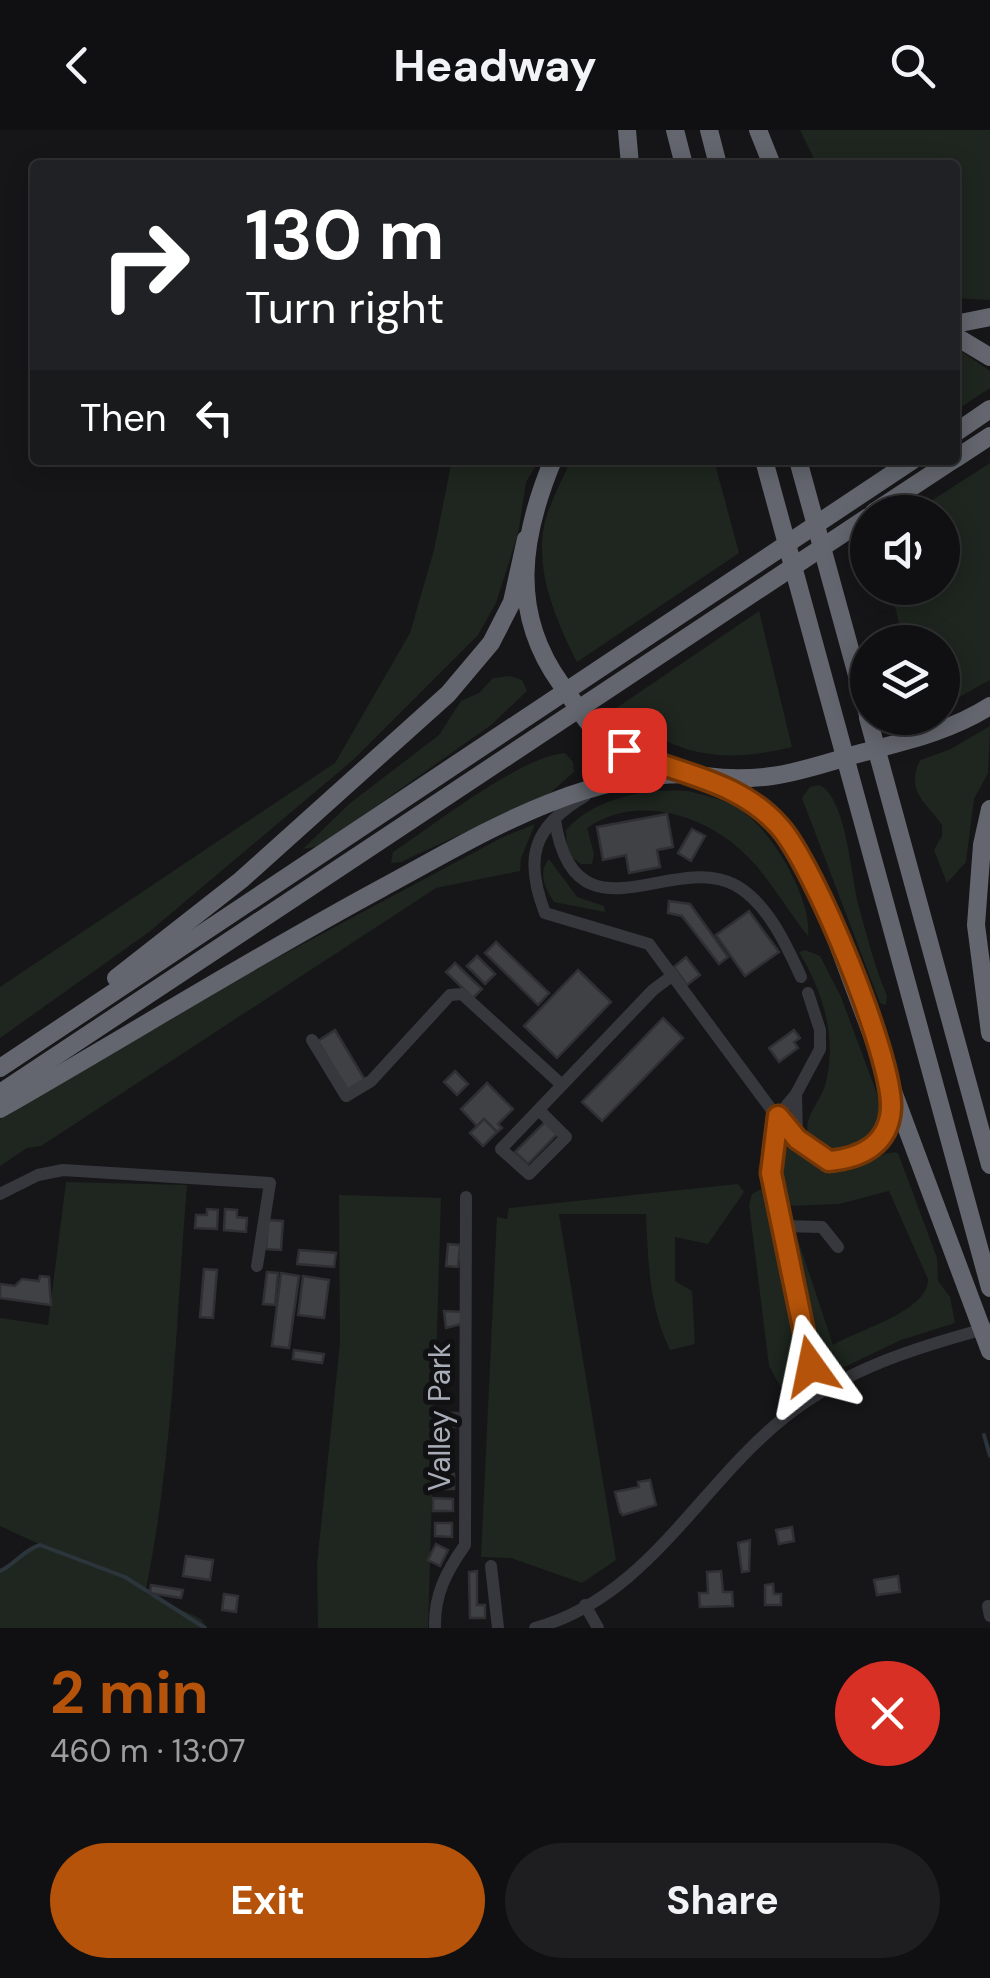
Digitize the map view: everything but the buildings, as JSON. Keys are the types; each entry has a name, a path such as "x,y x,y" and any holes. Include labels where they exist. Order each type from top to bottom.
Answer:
{"highway":[{"path":"628,130 630,160"},
{"path":"675,130 683,160"},
{"path":"709,130 717,160"},
{"path":"758,130 770,160"},
{"path":"960,323 990,317"},
{"path":"960,339 990,357"},
{"path":"962,428 990,409"},
{"path":"960,455 986,438"},
{"path":"0,1067 240,880 448,694 491,644 512,602 526,539 551,465"},
{"path":"765,465 990,1288"},
{"path":"799,465 850,650"},
{"path":"0,1067 906,465"},
{"path":"901,495 945,465"},
{"path":"0,1093 850,529"},
{"path":"526,539 525,586 533,632 554,674 593,728 624,750 752,800 797,850 824,904 990,1351"},
{"path":"0,1109 244,963 446,853 566,794 652,773 748,779 795,771 926,735 966,721 990,706"},
{"path":"873,735 990,1166"},
{"path":"990,809 982,844 976,926 990,1033"}],"street":[{"path":"619,778 579,798 537,842 531,870 545,914 648,944 797,1139 829,1161 857,1158 881,1138 891,1110 886,1066"},
{"path":"555,820 563,858 575,872 596,884 640,888 715,878 735,885 756,901 801,977"},
{"path":"539,1110 566,1137 529,1174 501,1149 653,990 673,976"},
{"path":"808,993 820,1030 820,1049 796,1094 778,1116 771,1173 811,1366 821,1391"},
{"path":"312,1040 346,1096 371,1081 450,995 462,994 562,1085"},
{"path":"796,1094 797,1139"},
{"path":"0,1194 38,1175 63,1170 270,1183 257,1266"},
{"name":"Valley Park","path":"435,1628 434,1603 448,1570 465,1545 466,1198"},
{"path":"782,1226 822,1227 838,1247"},
{"path":"535,1628 585,1605 638,1570 782,1419 821,1391 877,1361 990,1327"},
{"path":"492,1566 498,1628"},
{"path":"585,1605 598,1628"}],"shaded area":[{"path":"800,130 990,130 990,300 960,298 960,160 815,160"},
{"path":"960,350 990,371 990,388 960,408"},
{"path":"990,463 990,680 960,697 960,625 900,625 894,605 960,605 960,495 940,495"},
{"path":"451,465 536,465 526,482 518,534 496,603 478,635 353,760 149,932 0,1038 0,987 335,763 410,633 434,550"},
{"path":"569,465 715,465 739,553 577,662 545,579 542,544 549,509"},
{"path":"759,611 792,747 741,755 698,752 658,737 615,709"},
{"path":"510,676 522,680 527,691 491,725 320,846 303,849 349,804 439,735 461,701 479,693 493,678"},
{"path":"990,726 988,773 974,799 966,862 947,883 934,850 942,836 942,825 916,789 916,771 920,760 951,749"},
{"path":"565,753 573,762 574,772 550,793 401,862 391,863 393,852 478,794 525,766"},
{"path":"819,785 836,805 842,821 859,907 887,996 886,1005 880,1003 802,798 810,787"},
{"path":"688,791 733,805 760,827 796,883 808,920 808,936 747,856 712,829 692,820 649,811 607,817 587,828 594,854 592,864 581,864 567,854 566,830 591,810 622,797"},
{"path":"535,824 520,871 436,888 41,1146 27,1148 0,1166 0,1119 172,1014 501,838"},
{"path":"549,859 577,897 604,906 605,912 554,902 543,875"},
{"path":"805,950 820,956 841,997 883,1110 865,1143 834,1155 813,1143 807,1131 825,1086 830,1051 821,999 799,952"},
{"path":"797,1146 821,1166 837,1171 898,1153 937,1258 938,1281 950,1297 955,1323 901,1340 840,1369 819,1362 804,1306 794,1242 799,1243 833,1345 905,1310 917,1301 928,1279 889,1191 839,1204 789,1206 781,1170 787,1148"},
{"path":"66,1182 187,1185 168,1441 145,1593 201,1619 207,1628 0,1628 0,1572 39,1544 0,1526 0,1318 48,1325"},
{"path":"738,1184 744,1192 708,1244 675,1237 675,1281 692,1291 695,1344 670,1350 654,1300 646,1214 559,1214 616,1560 582,1583 511,1558 481,1557 497,1217 507,1219 509,1208"},
{"path":"761,1189 776,1210 803,1359 799,1380 792,1387 780,1386 769,1366 749,1205 752,1194"},
{"path":"339,1195 441,1198 428,1628 318,1628 317,1564 340,1343"}],"waterway":[{"path":"984,1435 990,1456"},
{"path":"0,1571 40,1545 125,1577 205,1628"}],"route":[{"path":"624,750 732,789 752,800 779,826 817,888 886,1066 891,1110 881,1138 857,1158 829,1161 797,1139 778,1116 771,1173 811,1366"}]}
